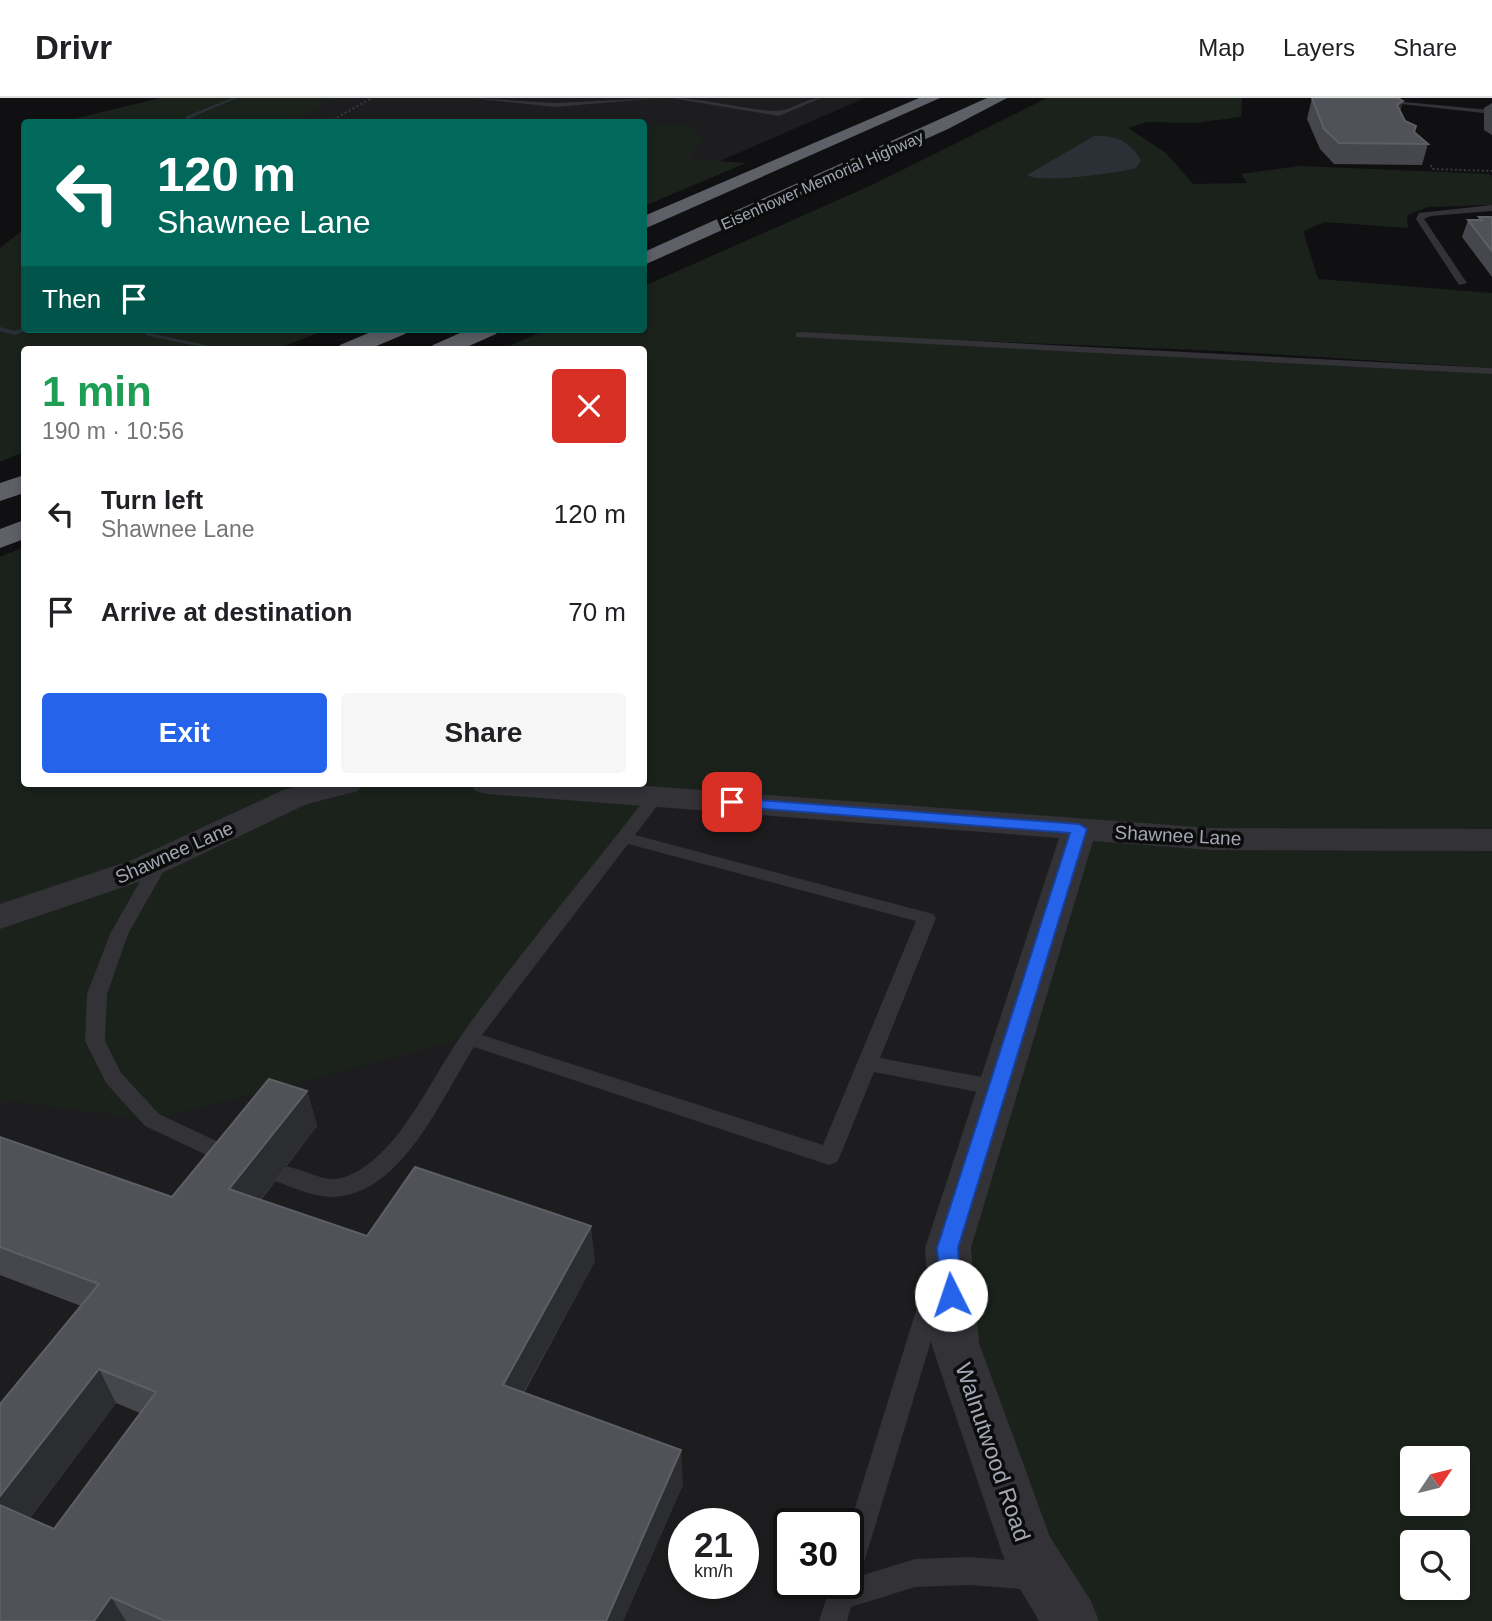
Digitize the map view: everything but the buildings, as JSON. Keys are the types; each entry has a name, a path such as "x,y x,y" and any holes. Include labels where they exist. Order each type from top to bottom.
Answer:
{"highway":[{"name":"Eisenhower Memorial Highway","path":"647,222 932,98"},
{"name":"Eisenhower Memorial Highway","path":"647,258 943,127 999,98"},
{"path":"357,346 388,333"},
{"path":"450,346 479,333"},
{"path":"0,493 21,484"},
{"path":"0,539 21,530"}],"street":[{"path":"1492,110 1492,130"},
{"name":"Shawnee Lane","path":"0,917 161,860 295,797 334,787"},
{"name":"Shawnee Lane","path":"526,787 1211,839 1492,840"},
{"name":"Walnutwood Road","path":"1071,1621 1028,1553 955,1343 948,1248 1079,829"}],"lane":[{"path":"474,98 555,105 658,98"},
{"path":"674,98 779,114 818,98"},
{"path":"1364,98 1492,110"},
{"path":"1462,283 1420,219 1422,215 1431,213 1492,208"},
{"path":"800,335 1492,371"},
{"path":"281,1174 325,1189 353,1184 378,1167 413,1133 469,1038 656,797"},
{"path":"469,1038 829,1156 927,918 624,838"},
{"path":"161,860 119,934 97,994 95,1041 113,1078 152,1120 242,1162"},
{"path":"867,1063 998,1088"},
{"path":"864,1521 948,1248"},
{"path":"839,1600 915,1573 969,1571 1044,1577"}],"path":[{"path":"334,119 372,98"},
{"path":"1431,164 1432,169 1492,171"}],"shaded area":[{"path":"160,98 337,98 292,119 73,119"},
{"path":"251,98 865,98 647,193 647,119 246,119"},
{"path":"1047,98 1242,98 1241,117 1194,123 1147,122 1128,128 1166,153 1193,184 1247,183 1241,174 1300,166 1490,174 1492,177 1492,205 1428,207 1407,215 1408,228 1325,222 1303,231 1318,279 1492,293 1492,368 1222,351 958,340 1492,370 1492,1621 1071,1621 1029,1553 948,1248 1079,829 656,797 469,1038 152,1120 6,1100 0,1106 0,557 21,548 21,787 647,787 647,346 509,346 539,333 647,333 647,285 874,184"},
{"path":"689,125 704,138 688,159 746,163 647,205 647,126"},
{"path":"1094,136 1115,138 1127,144 1141,160 1136,168 1062,178 1027,175"},
{"path":"21,231 21,333 318,333 285,346 21,346 21,453 0,462 0,248"},
{"path":"1492,381 1492,1621 0,1621 0,587 21,759 21,787 647,787 647,783"}],"waterway":[{"path":"188,119 235,98"},
{"path":"0,329 15,333 21,331"},
{"path":"148,333 206,346"}],"route":[{"path":"732,802 1079,829 948,1248 951,1295"}]}
